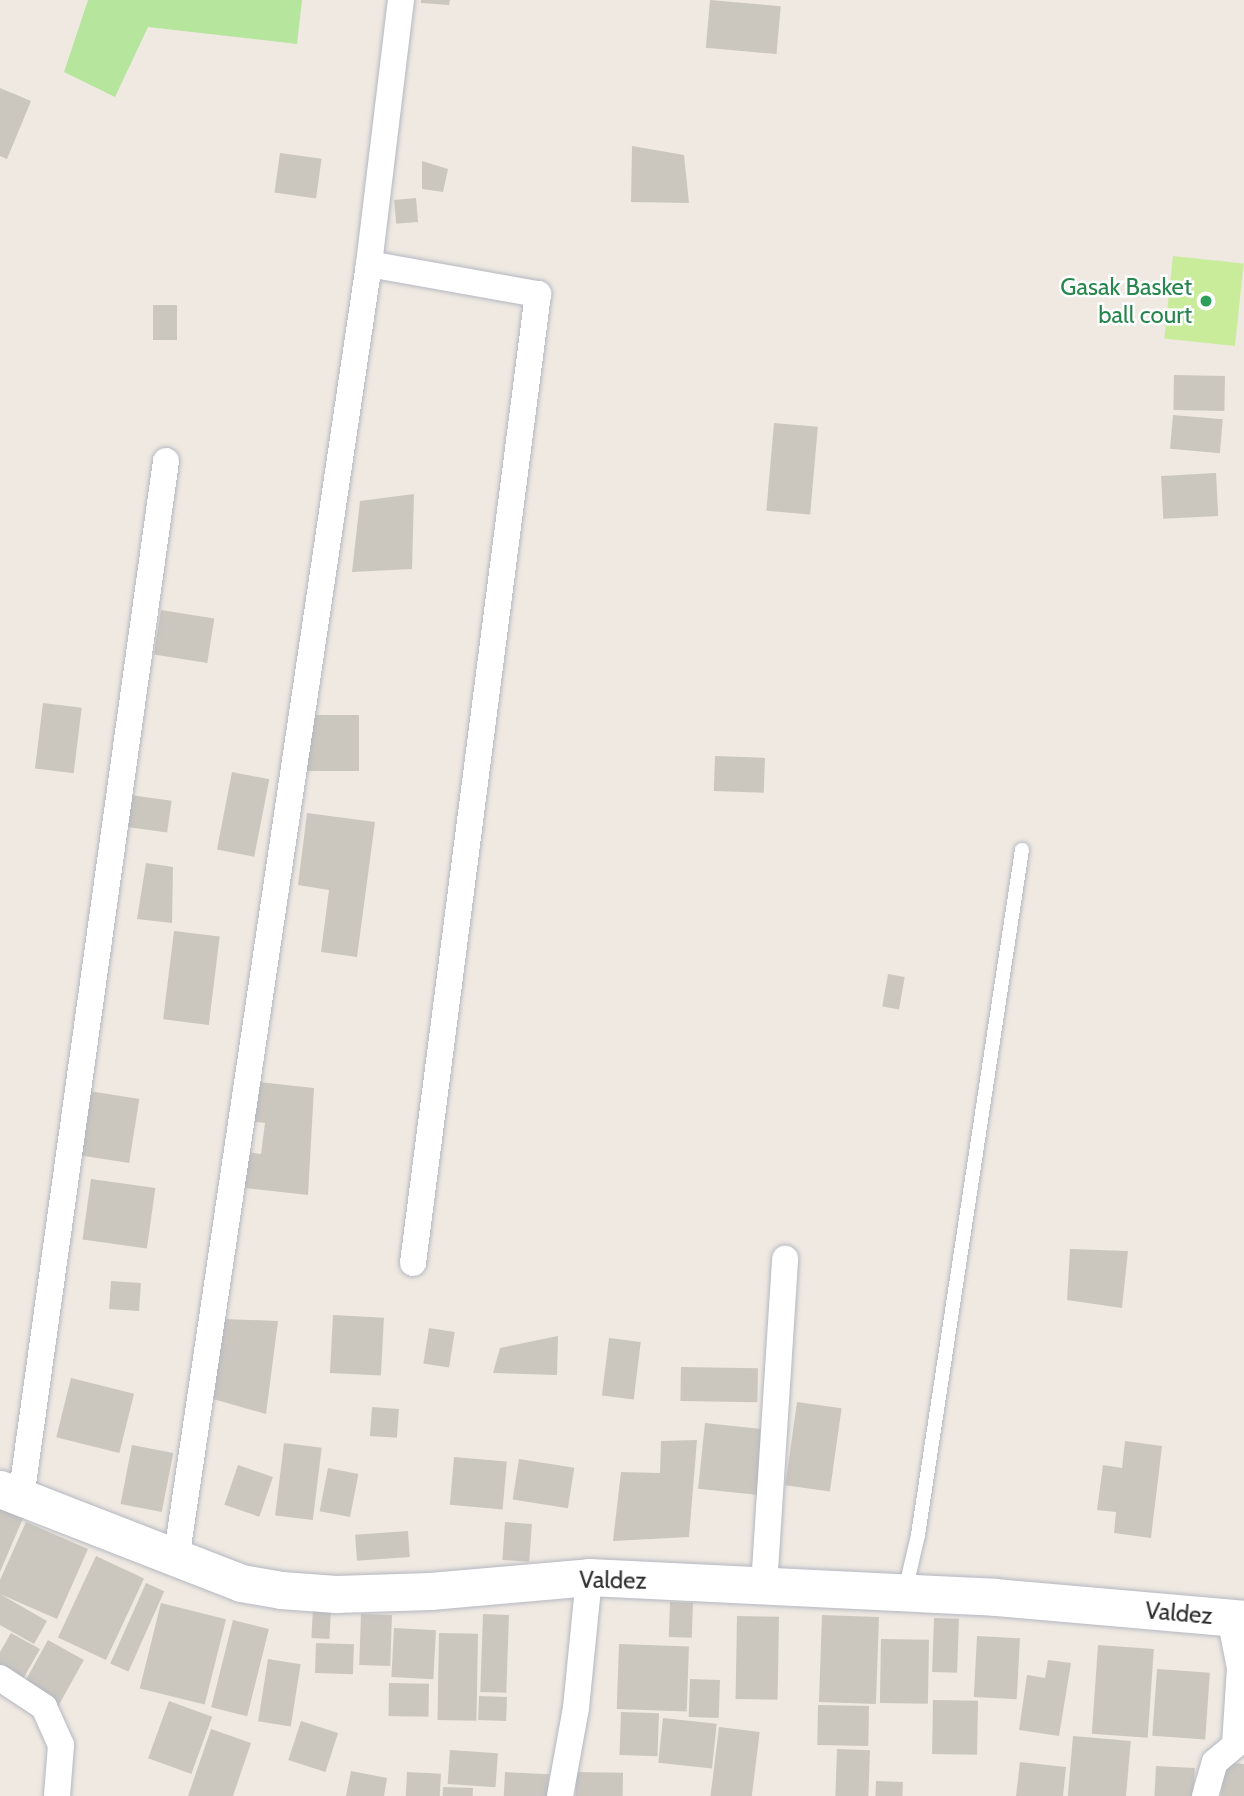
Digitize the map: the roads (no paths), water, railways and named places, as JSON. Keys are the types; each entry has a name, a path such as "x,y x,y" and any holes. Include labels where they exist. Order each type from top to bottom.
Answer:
{"street":[{"path":"176,1560 369,264 401,0"},
{"path":"369,264 538,295 413,1263"},
{"path":"10,1493 166,461"},
{"path":"764,1586 785,1259"},
{"name":"Valdez","path":"10,1493 176,1560 241,1583 281,1590 336,1594 430,1591 589,1577 995,1597 1237,1619"},
{"path":"560,1796 576,1707 589,1577"},
{"path":"1205,1796 1215,1762 1235,1745 1240,1668 1237,1619"},
{"path":"0,1678 44,1707 61,1745 57,1796"}],"lane":[{"path":"905,1592 918,1535 1022,850"}],"place":[{"name":"Gasak Basket ball court","path":"1206,301"}]}
